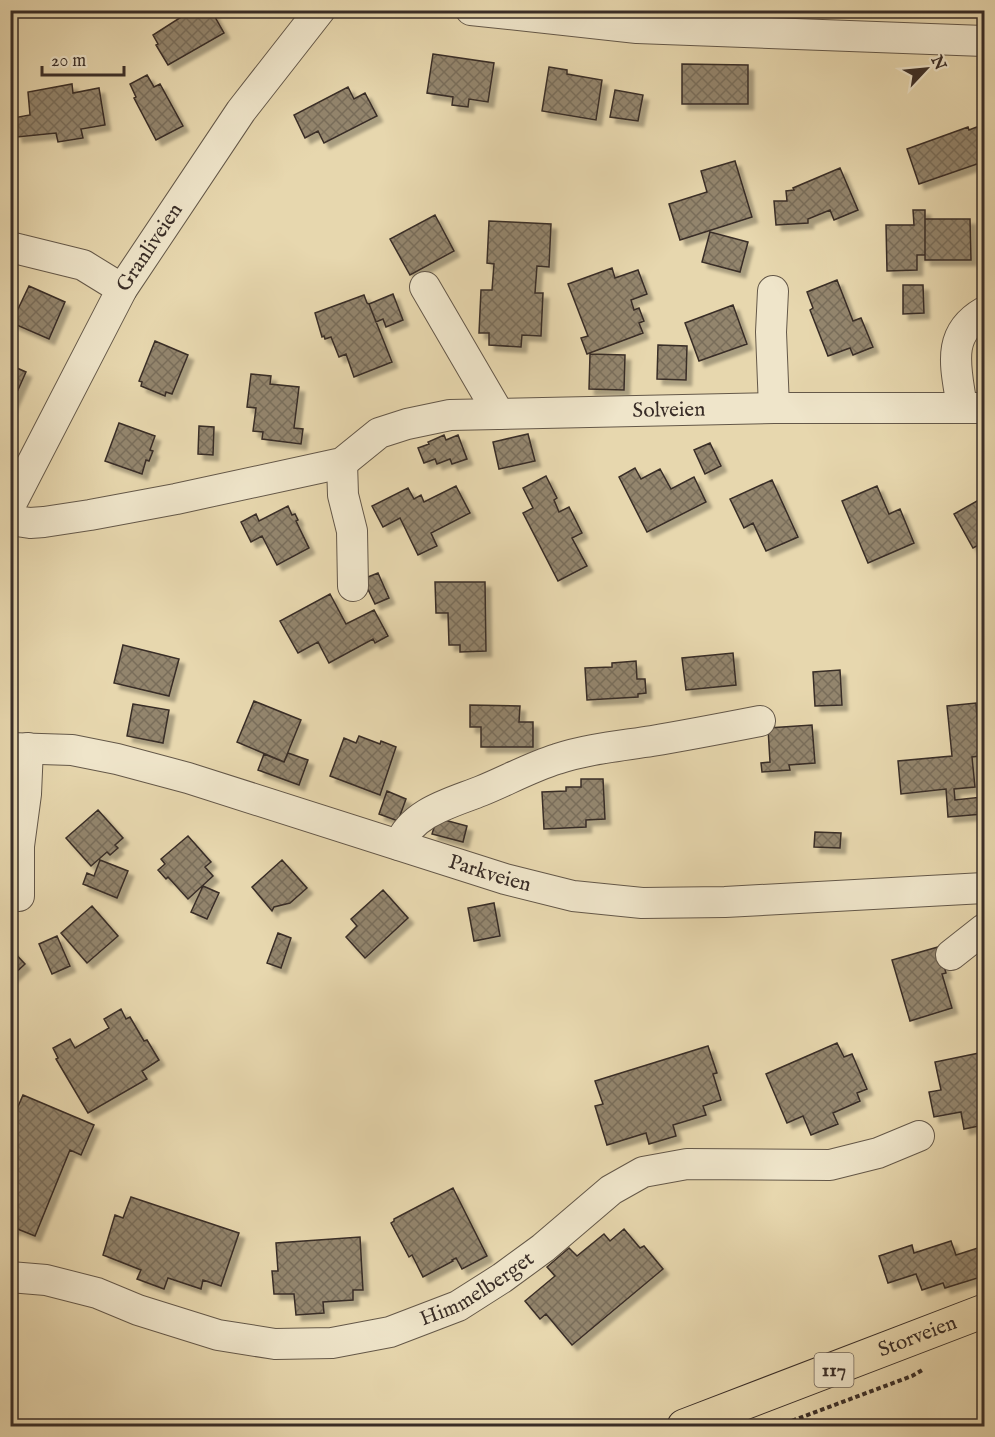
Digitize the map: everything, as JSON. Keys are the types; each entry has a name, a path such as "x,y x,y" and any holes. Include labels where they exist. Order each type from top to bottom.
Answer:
{"main road":[{"name":"Storveien","path":"684,1426 984,1311"}],"street":[{"name":"Granliveien","path":"10,506 122,289 241,111 320,10"},
{"path":"471,10 638,28 984,41"},
{"path":"10,247 83,265 122,289"},
{"path":"425,287 499,414"},
{"path":"773,291 771,332 774,408"},
{"name":"Solveien","path":"342,463 378,433 406,424 450,415 774,408 973,408 956,367 956,347 966,327 975,317 984,312"},
{"path":"10,520 30,523 90,515 342,463 343,495 352,531 353,586"},
{"path":"399,845 403,835 429,813 447,803 505,782 557,759 594,750 760,721"},
{"path":"19,748 27,794 19,846 20,896"},
{"name":"Parkveien","path":"19,748 72,750 117,759 188,778 505,879 573,896 642,903 724,903 984,888"},
{"path":"951,955 984,929"},
{"name":"Himmelberget","path":"10,1277 46,1280 97,1293 138,1310 218,1335 275,1344 332,1343 390,1332 458,1306 543,1248 611,1190 643,1172 687,1164 830,1164 878,1154 919,1136"}],"building":[{"path":"192,10 211,10 224,33 168,65 153,35"},
{"path":"433,54 494,63 488,102 469,99 468,107 452,105 453,97 427,93"},
{"path":"682,64 748,65 748,104 682,104"},
{"path":"549,67 567,70 567,74 602,80 596,120 542,111"},
{"path":"147,75 154,87 160,84 183,126 156,140 134,98 136,97 130,84"},
{"path":"72,84 73,93 99,88 105,125 81,129 83,138 58,142 56,133 17,137 13,118 30,115 28,92"},
{"path":"348,87 354,99 365,93 377,116 324,143 318,131 305,138 294,115"},
{"path":"615,90 643,95 638,121 610,117"},
{"path":"982,125 984,160 919,184 907,149 968,127 969,130"},
{"path":"735,161 752,217 680,240 669,204 707,192 701,171"},
{"path":"840,168 858,210 834,220 830,210 808,219 808,223 776,225 774,201 787,201 786,191 794,190 793,188"},
{"path":"913,210 925,210 925,255 917,255 917,270 887,271 886,225 914,225"},
{"path":"435,215 454,251 410,275 390,239"},
{"path":"925,219 970,219 971,260 925,260"},
{"path":"489,221 551,224 549,267 537,266 535,293 543,293 541,336 522,335 521,347 489,345 489,333 479,333 481,290 492,290 494,264 487,263"},
{"path":"710,232 748,242 740,272 702,262"},
{"path":"612,268 615,278 638,270 647,294 631,300 634,310 639,308 644,321 639,323 643,333 587,354 581,338 588,336 568,284"},
{"path":"837,280 853,321 861,318 873,347 853,355 850,348 828,356 810,310 813,308 807,292"},
{"path":"903,285 923,285 924,313 903,314"},
{"path":"29,286 65,302 49,339 12,323"},
{"path":"393,294 403,320 386,327 383,319 376,322 369,304"},
{"path":"364,295 392,362 354,377 346,354 339,357 331,337 325,339 324,336 322,337 315,313"},
{"path":"733,305 747,344 699,361 685,323"},
{"path":"155,341 188,355 172,394 166,392 165,396 141,386 142,382 139,381"},
{"path":"658,345 687,346 686,380 657,379"},
{"path":"590,354 625,355 624,390 589,389"},
{"path":"10,365 26,372 10,408"},
{"path":"251,374 271,376 270,384 299,387 294,428 303,429 301,444 262,439 263,432 253,431 256,408 247,407"},
{"path":"119,423 155,436 150,450 153,451 149,461 146,460 142,474 105,461"},
{"path":"199,426 214,427 213,455 198,454"},
{"path":"528,434 535,461 499,469 493,442"},
{"path":"444,435 446,440 458,435 467,459 452,464 450,459 437,464 435,459 424,463 418,448"},
{"path":"710,443 721,466 705,474 694,450"},
{"path":"635,468 641,479 660,469 671,489 694,477 706,502 647,532 619,477"},
{"path":"546,476 557,498 554,500 559,512 569,507 582,533 572,538 587,566 558,581 523,513 533,508 523,488"},
{"path":"772,480 798,537 766,551 753,523 744,528 730,499"},
{"path":"456,486 470,513 431,533 437,546 418,555 400,518 383,527 372,506 408,488 414,499 421,495 424,502"},
{"path":"877,486 889,514 900,509 914,543 868,563 842,501"},
{"path":"984,497 984,542 973,548 954,514"},
{"path":"288,506 292,515 295,514 298,520 296,521 309,548 277,565 262,536 251,542 241,522 256,514 259,521"},
{"path":"378,573 389,598 375,604 363,579"},
{"path":"435,582 485,582 486,651 460,652 460,645 449,645 448,613 436,613"},
{"path":"330,594 346,624 374,610 388,636 375,643 373,639 329,663 318,642 298,653 280,621"},
{"path":"123,645 179,659 169,696 114,683"},
{"path":"733,653 736,685 686,690 682,658"},
{"path":"636,661 637,679 645,679 646,693 638,694 638,697 587,700 585,668 612,667 612,663"},
{"path":"840,670 842,705 815,706 813,672"},
{"path":"254,701 301,720 284,762 237,742"},
{"path":"976,703 980,756 972,757 975,787 954,789 955,800 982,797 983,814 948,817 946,789 901,794 898,761 952,756 947,706"},
{"path":"133,704 169,710 163,743 127,736"},
{"path":"470,705 520,706 519,722 533,722 533,747 481,747 481,727 470,727"},
{"path":"812,725 815,763 789,765 790,770 762,772 761,763 770,762 768,728"},
{"path":"359,736 396,747 380,795 330,776 344,738 356,743"},
{"path":"288,753 308,760 299,785 258,770 264,754 284,762"},
{"path":"581,779 603,779 605,819 586,820 586,827 544,829 542,792 566,791 566,787 581,787"},
{"path":"387,791 406,799 398,821 379,814"},
{"path":"98,810 123,838 115,845 118,848 110,855 107,852 91,866 66,838"},
{"path":"437,818 467,826 463,842 432,834"},
{"path":"815,832 841,833 840,848 814,847"},
{"path":"188,836 211,862 205,867 213,876 188,899 168,877 166,879 158,870 165,864 161,859"},
{"path":"100,860 128,871 117,898 83,884 87,873 94,876"},
{"path":"282,860 307,888 290,903 274,907 272,911 252,887"},
{"path":"203,886 219,893 207,919 191,912"},
{"path":"383,890 408,918 365,958 346,937 357,926 351,919"},
{"path":"494,903 500,936 474,941 468,908"},
{"path":"92,906 118,936 87,963 61,933"},
{"path":"278,933 291,938 281,968 267,963"},
{"path":"57,936 70,966 52,974 39,944"},
{"path":"938,947 946,973 942,974 952,1008 910,1021 892,960"},
{"path":"10,948 25,964 10,978"},
{"path":"121,1009 126,1019 130,1017 144,1041 147,1040 159,1060 142,1071 147,1079 88,1113 56,1059 58,1058 53,1048 70,1039 75,1048 109,1028 104,1019"},
{"path":"837,1043 844,1057 852,1054 867,1089 857,1093 860,1101 833,1113 838,1124 811,1135 803,1116 787,1123 766,1074"},
{"path":"708,1046 717,1073 713,1074 721,1100 703,1106 706,1115 673,1125 676,1136 649,1144 646,1133 607,1145 595,1106 603,1104 595,1081"},
{"path":"984,1052 984,1125 964,1129 961,1112 934,1117 929,1092 941,1090 935,1062"},
{"path":"23,1095 94,1125 81,1155 70,1150 35,1236 15,1228 10,1229 10,1125"},
{"path":"453,1188 487,1256 462,1269 456,1258 423,1277 412,1255 409,1257 391,1223 394,1219"},
{"path":"131,1197 239,1233 221,1286 203,1280 201,1289 168,1278 164,1289 137,1279 141,1270 103,1255 115,1215 123,1218"},
{"path":"624,1229 640,1248 644,1246 663,1269 572,1345 546,1314 540,1319 525,1301 555,1276 547,1267 569,1248 577,1256 604,1234 610,1241"},
{"path":"360,1237 363,1290 353,1290 353,1300 323,1302 324,1313 296,1315 294,1294 274,1294 272,1271 278,1271 276,1243"},
{"path":"951,1241 956,1255 984,1246 984,1276 945,1288 943,1283 922,1290 916,1274 888,1283 879,1256 912,1245 914,1253"}]}
